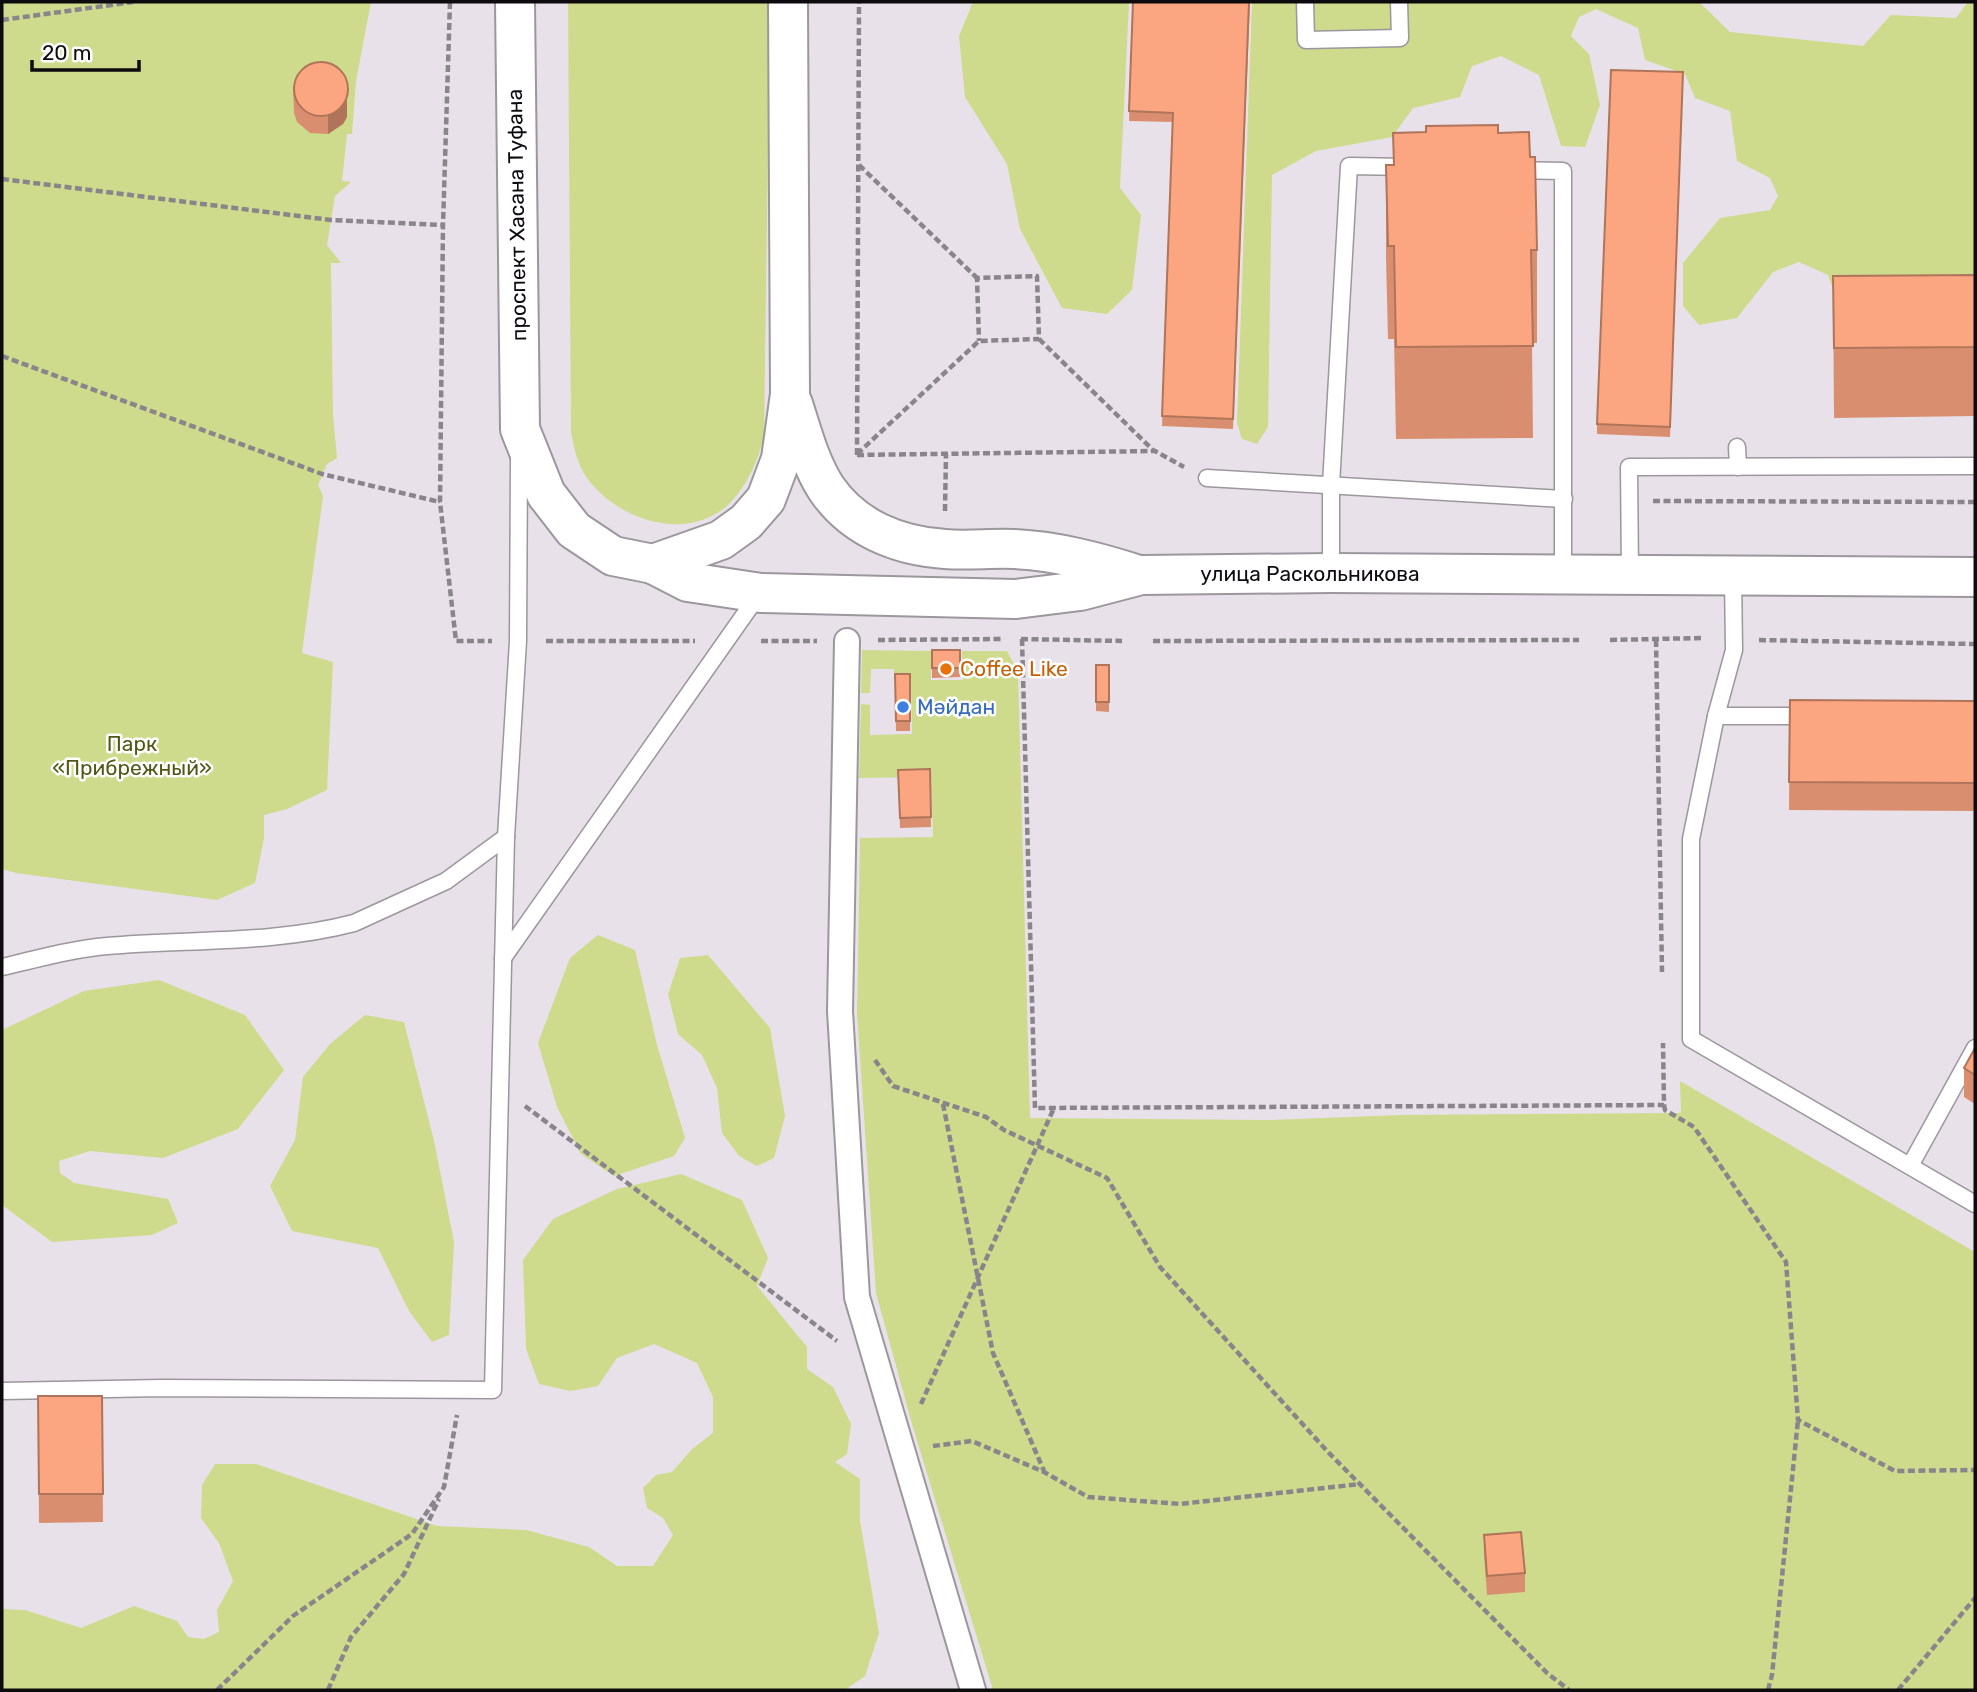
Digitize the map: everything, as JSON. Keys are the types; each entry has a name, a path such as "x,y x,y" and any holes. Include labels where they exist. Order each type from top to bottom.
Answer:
{"street":[{"name":"проспект Хасана Туфана","path":"515,2 520,429"},
{"path":"653,564 721,540 746,522 766,499 781,459 789,394 788,2"},
{"path":"789,394 809,454 827,488 851,515 879,534 909,544 945,549 1015,549 1081,558 1141,575"},
{"name":"улица Раскольникова","path":"520,429 546,494 574,530 614,556 653,564 688,582 761,593 1016,599 1080,591 1141,575 1331,573 1975,577"},
{"path":"847,640 840,1011 857,1297 973,1690"}],"lane":[{"path":"1305,2 1306,40 1400,37 1399,2"},
{"path":"1331,573 1331,485 1349,166 1429,168"},
{"path":"1496,169 1563,171 1563,575"},
{"path":"2,1391 162,1388 492,1390 506,837 518,641 520,429"},
{"path":"1737,447 1738,467"},
{"path":"1630,575 1629,467 1975,466"},
{"path":"1207,478 1564,499"},
{"path":"1733,576 1734,650 1716,716 1691,839 1691,1040 1975,1204"},
{"path":"503,958 761,593"},
{"path":"1716,716 1825,716"},
{"path":"2,967 106,946 260,938 347,925 446,881 506,837"},
{"path":"1910,1166 1975,1048"}],"path":[{"path":"2,20 133,2"},
{"path":"450,2 443,225 440,502 456,641 492,641"},
{"path":"857,455 859,2"},
{"path":"859,165 977,278 979,341"},
{"path":"2,179 331,220 443,225"},
{"path":"977,278 1037,276 1039,339 1155,452 1207,478"},
{"path":"857,455 979,341 1039,339"},
{"path":"2,356 322,474 440,502"},
{"path":"857,455 1155,452"},
{"path":"945,517 946,454"},
{"path":"1629,501 1975,502"},
{"path":"1610,640 1701,638"},
{"path":"1023,639 1035,1108 1664,1105"},
{"path":"1153,641 1579,640"},
{"path":"1656,640 1662,982"},
{"path":"1750,640 1975,644"},
{"path":"546,641 706,641"},
{"path":"761,641 1122,641"},
{"path":"840,1011 893,1086 986,1117 1004,1130 1107,1178 1160,1267 1360,1485 1547,1673 1569,1690"},
{"path":"1663,1037 1665,1110 1694,1127 1786,1262 1798,1420 1772,1675 1768,1690"},
{"path":"499,1086 879,1373"},
{"path":"943,1104 993,1353 1045,1472"},
{"path":"901,1449 1055,1108"},
{"path":"328,1690 351,1637 404,1574 444,1487 462,1390"},
{"path":"1798,1420 1895,1471 1975,1470"},
{"path":"901,1449 972,1441 1045,1472 1088,1497 1180,1504 1360,1485"},
{"path":"217,1690 293,1616 412,1534 444,1487"},
{"path":"1898,1690 1975,1598"}],"green space":[{"name":"Парк «Прибрежный»","path":"2,2 371,2 356,81 352,134 347,134 342,181 351,182 335,196 327,245 341,263 331,263 333,415 337,458 327,464 318,485 323,496 302,653 333,662 327,790 287,809 264,815 264,838 255,883 217,900 2,869"},
{"path":"568,2 770,2 764,436 752,472 736,496 713,515 694,522 654,522 616,505 600,493 587,478 575,450 571,432"},
{"path":"973,2 1129,2 1120,188 1141,215 1132,290 1107,314 1062,308 1020,229 1007,164 965,97 959,36"},
{"path":"1252,2 1699,2 1730,32 1863,46 1891,15 1956,18 1968,2 1975,2 1975,302 1842,315 1828,275 1799,262 1773,272 1737,318 1699,325 1683,306 1683,263 1720,218 1770,210 1778,196 1770,178 1737,161 1730,111 1695,98 1685,74 1645,60 1638,28 1596,9 1579,17 1571,36 1589,54 1600,105 1585,147 1561,146 1539,75 1501,56 1472,66 1460,97 1413,108 1392,137 1316,151 1272,175 1268,427 1257,444 1242,439 1237,423"},
{"path":"862,650 931,651 931,680 963,680 962,651 1007,651 1018,672 1030,1118 1269,1120 1401,1115 1681,1113 1680,1081 1975,1252 1975,1690 993,1690 912,1424 876,1293 857,1014 860,838 933,837 931,777 859,778 861,704 870,705 870,735 912,734 911,682 894,682 894,669 871,669 870,693 861,693"},
{"path":"598,935 635,950 657,1045 685,1138 674,1156 614,1176 581,1154 557,1107 538,1043 570,958"},
{"path":"708,955 770,1028 785,1116 774,1158 757,1166 739,1156 722,1133 717,1088 702,1055 678,1034 668,994 680,958"},
{"path":"159,980 245,1015 284,1070 238,1129 163,1158 90,1151 59,1161 60,1173 74,1183 168,1199 178,1223 152,1235 52,1242 2,1205 2,1030 84,991"},
{"path":"365,1015 404,1022 434,1141 454,1242 449,1335 432,1342 409,1311 378,1248 292,1231 270,1186 295,1140 303,1077 330,1044"},
{"path":"681,1174 742,1200 768,1258 757,1286 807,1347 807,1369 833,1387 851,1424 847,1454 835,1462 860,1479 860,1521 879,1633 865,1676 845,1690 2,1690 2,1609 25,1610 81,1628 134,1606 177,1621 188,1637 204,1639 219,1632 217,1610 233,1581 219,1543 201,1518 202,1485 215,1464 256,1464 437,1526 526,1530 589,1547 617,1566 653,1566 673,1535 663,1518 647,1508 643,1488 656,1475 672,1472 692,1449 713,1433 713,1397 697,1363 654,1344 617,1358 598,1386 570,1391 539,1384 526,1349 523,1260 553,1219 617,1189"}],"building":[{"path":"1133,2 1249,2 1233,419 1162,416 1173,113 1129,111"},
{"path":"321,62 340,70 348,89 340,108 321,116 302,108 294,89 302,70"},
{"path":"1611,70 1683,72 1670,427 1597,424"},
{"path":"1498,125 1498,133 1529,132 1530,157 1535,157 1537,250 1531,250 1533,346 1396,347 1394,246 1388,246 1386,165 1394,165 1393,133 1426,132 1426,126"},
{"path":"1975,275 1975,347 1834,348 1833,276"},
{"path":"932,650 960,650 960,668 932,668"},
{"path":"1096,665 1109,665 1109,702 1096,702"},
{"path":"895,674 910,674 910,721 896,721"},
{"path":"1790,700 1975,701 1975,783 1789,782"},
{"path":"930,769 931,817 900,818 898,770"},
{"path":"1975,1048 1975,1075 1964,1068"},
{"path":"38,1396 102,1396 103,1494 39,1494"},
{"path":"1521,1532 1525,1573 1487,1576 1484,1535"}],"place":[{"name":"Coffee Like","path":"946,669"},
{"name":"Мәйдан","path":"903,707"}]}
